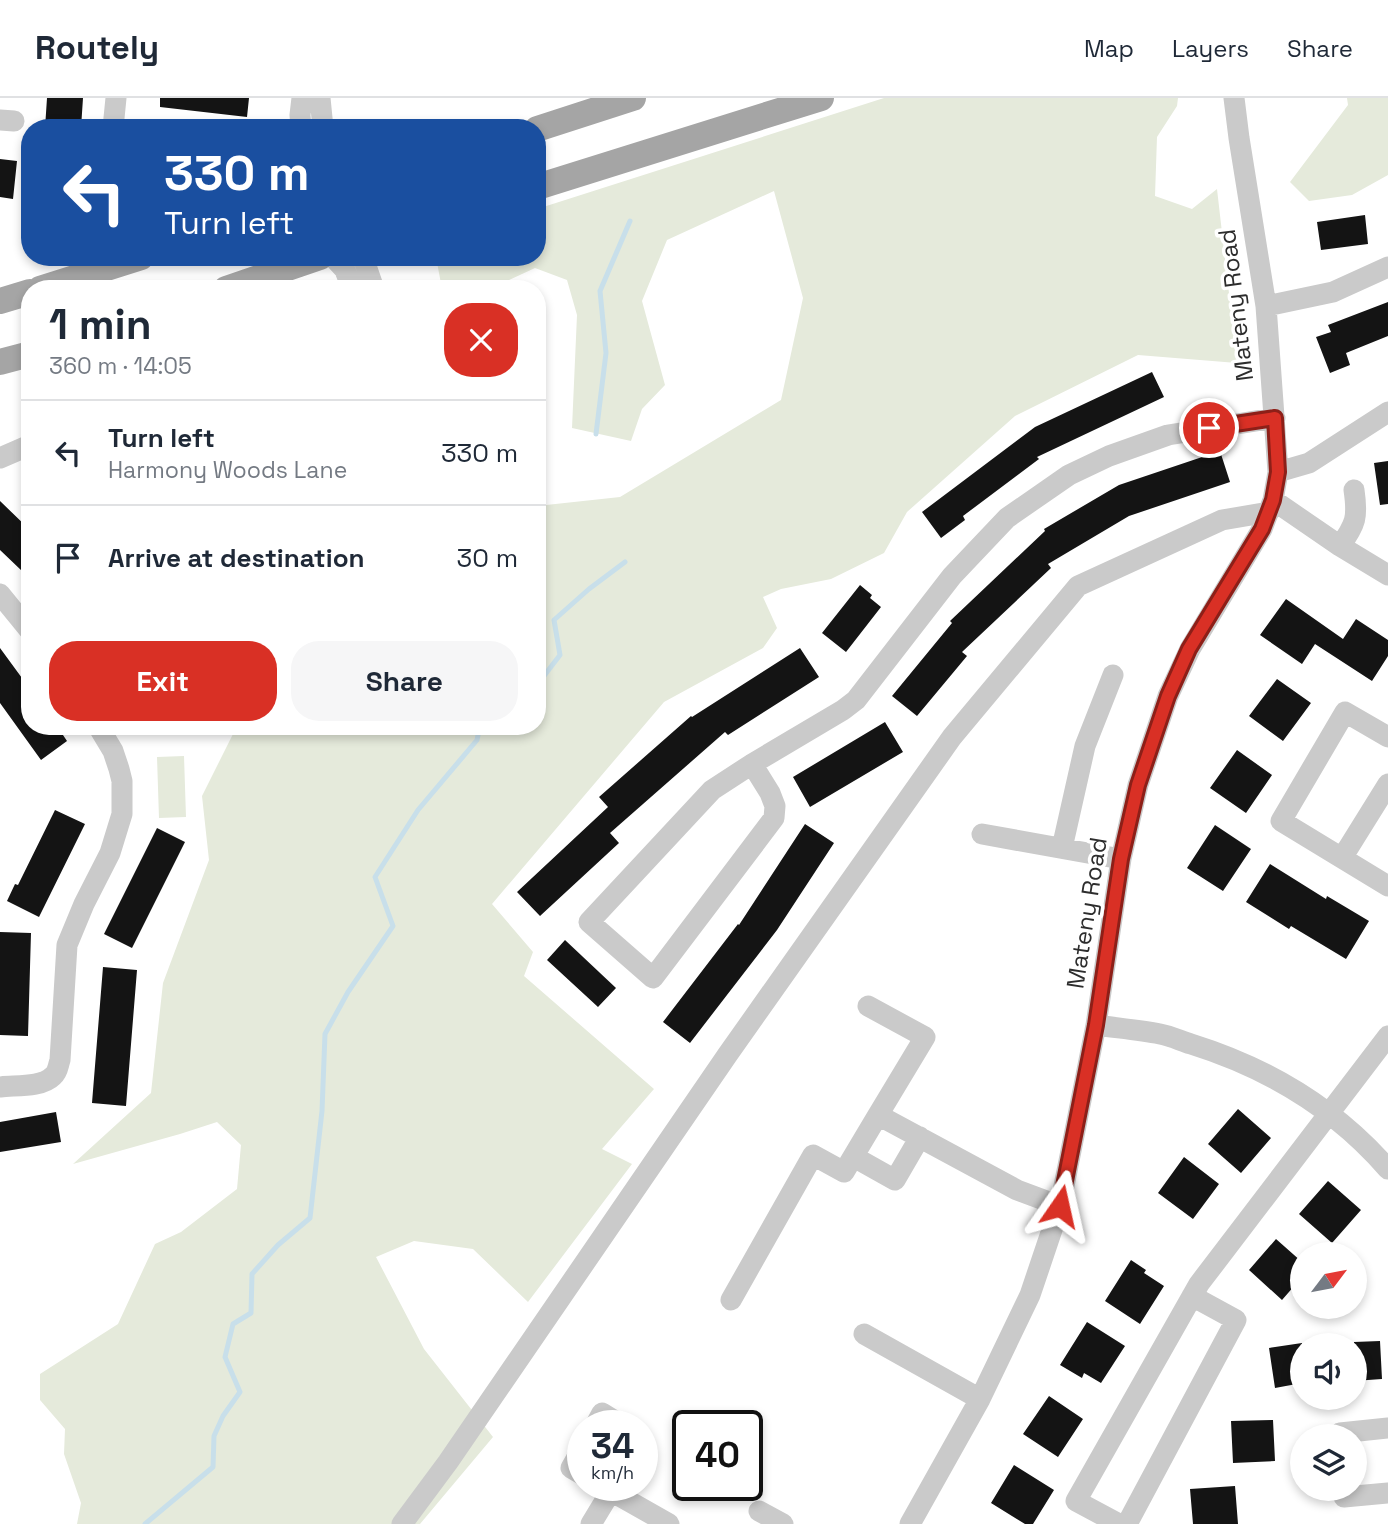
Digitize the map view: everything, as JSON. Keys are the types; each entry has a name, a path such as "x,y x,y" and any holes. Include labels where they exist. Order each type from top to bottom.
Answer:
{"main road":[{"path":"546,126 633,98"},
{"path":"546,184 821,98"},
{"path":"68,280 113,266"},
{"path":"252,280 294,266"},
{"path":"0,301 21,295"},
{"path":"0,362 21,356"}],"street":[{"path":"114,119 116,98"},
{"path":"300,119 302,98"},
{"path":"320,98 322,119"},
{"name":"Mateny Road","path":"909,1524 980,1399 1030,1295 1060,1206 1096,1025 1121,859 1138,785 1168,696 1189,649 1262,529 1271,506 1278,472 1266,306 1234,98"},
{"path":"1266,306 1333,292 1388,267"},
{"path":"1278,472 1309,463 1388,412"},
{"path":"752,764 773,799 774,818 653,978 589,922 712,790 752,764 843,710 856,700 952,576 1007,518 1069,475 1109,456 1168,435 1275,418"},
{"path":"0,458 21,449"},
{"path":"1340,546 1353,529 1356,518 1354,490"},
{"path":"402,1524 448,1462 728,1054 952,737 1079,586 1222,520 1271,506 1388,575"},
{"path":"0,594 21,620"},
{"path":"1062,848 1084,747 1114,675"},
{"path":"1388,737 1345,712 1281,821 1388,886"},
{"path":"0,1087 39,1083 52,1078 57,1071 60,1060 67,945 110,853 122,814 122,780 113,751 103,735"},
{"path":"1342,858 1388,783"},
{"path":"982,834 1121,859"},
{"path":"731,1300 813,1155 844,1172 925,1037 868,1006"},
{"path":"1096,1025 1161,1034 1219,1052 1280,1081 1329,1112 1388,1169"},
{"path":"1119,1524 1076,1501 1207,1273 1388,1037"},
{"path":"878,1115 1017,1190 1060,1206"},
{"path":"854,1157 895,1180 920,1137"},
{"path":"1127,1524 1236,1320 1192,1296"},
{"path":"864,1334 980,1399"},
{"path":"1367,1430 1388,1428"},
{"path":"1367,1495 1388,1493"},
{"path":"592,1524 603,1501"},
{"path":"631,1501 669,1524"},
{"path":"759,1511 783,1524"}],"shaded area":[{"path":"884,98 1178,98 1177,106 1157,137 1155,196 1192,209 1217,189 1237,363 1138,355 1015,416 907,512 884,553 831,579 781,589 763,597 777,628 763,648 664,702 492,904 533,952 524,976 654,1089 602,1149 632,1164 528,1302 473,1249 414,1241 376,1257 424,1349 493,1437 420,1524 77,1524 81,1503 64,1454 65,1429 40,1400 40,1374 118,1324 155,1244 181,1232 237,1189 241,1145 217,1122 73,1164 151,1093 163,983 209,860 202,796 232,735 546,735 546,505 620,497 781,400 803,298 774,191 667,240 642,301 665,385 642,409 631,441 572,428 577,315 567,280 535,268 509,280 440,280 438,266 546,266 546,206"},
{"path":"1347,98 1388,98 1388,175 1352,195 1309,201 1290,182 1348,105"},
{"path":"184,756 186,817 159,818 157,757"}],"building":[{"path":"47,98 83,98 82,119 46,119"},
{"path":"160,98 249,98 247,117 160,107"},
{"path":"0,159 17,161 13,199 0,197"},
{"path":"1365,215 1368,244 1321,250 1317,222"},
{"path":"1388,302 1388,336 1346,353 1350,365 1330,373 1316,337 1331,332 1328,325"},
{"path":"1152,372 1164,397 1037,457 1039,459 963,516 965,520 941,538 922,512 1035,427"},
{"path":"1220,451 1230,482 1129,516 1048,564 1051,568 962,652 967,656 917,716 892,696 952,623 950,621 1045,531 1044,529 1119,485"},
{"path":"1388,461 1388,504 1380,505 1374,463"},
{"path":"0,501 21,521 21,570 0,550"},
{"path":"860,585 881,607 846,652 822,633"},
{"path":"1286,599 1343,639 1356,619 1388,640 1388,656 1372,681 1315,644 1302,664 1260,635"},
{"path":"0,648 21,677 21,732 0,703"},
{"path":"800,648 819,677 728,735 725,732 610,833 619,843 540,916 517,892 608,807 599,797 691,716"},
{"path":"1277,679 1311,703 1283,741 1249,716"},
{"path":"885,722 903,752 810,807 793,777"},
{"path":"23,735 63,735 67,741 41,760"},
{"path":"1237,750 1272,775 1246,813 1210,788"},
{"path":"55,810 85,824 39,917 7,901 15,884 18,885"},
{"path":"805,824 834,843 777,930 690,1043 663,1022 739,925"},
{"path":"1215,825 1251,849 1223,891 1187,868"},
{"path":"157,828 185,842 132,948 104,934"},
{"path":"1270,864 1326,899 1327,896 1369,921 1346,959 1291,926 1289,929 1246,902"},
{"path":"0,932 31,933 28,1036 0,1035"},
{"path":"565,940 616,988 598,1007 547,960"},
{"path":"103,967 137,970 126,1106 92,1103"},
{"path":"1238,1109 1271,1138 1241,1173 1208,1144"},
{"path":"56,1112 61,1142 0,1152 0,1122"},
{"path":"1184,1157 1219,1184 1193,1219 1158,1193"},
{"path":"1328,1181 1361,1210 1333,1242 1299,1214"},
{"path":"1276,1239 1290,1251 1290,1291 1282,1300 1249,1270"},
{"path":"1131,1260 1146,1270 1144,1273 1164,1286 1140,1324 1105,1301"},
{"path":"1087,1322 1125,1346 1101,1383 1084,1373 1082,1378 1060,1365"},
{"path":"1380,1341 1382,1379 1367,1380 1367,1342"},
{"path":"1290,1345 1290,1385 1275,1388 1269,1348"},
{"path":"1049,1396 1083,1419 1058,1457 1023,1434"},
{"path":"1273,1420 1275,1461 1233,1463 1231,1421"},
{"path":"1014,1465 1054,1490 1033,1524 1025,1524 991,1503"},
{"path":"1235,1486 1238,1524 1193,1524 1190,1489"}],"waterway":[{"path":"596,434 606,353 600,291 630,221"},
{"path":"546,673 560,655 554,620 625,562"},
{"path":"145,1524 213,1467 214,1436 223,1416 240,1392 225,1357 233,1324 251,1313 252,1274 278,1245 310,1218 322,1111 325,1034 348,992 393,926 375,877 418,810 477,740 478,735"}],"route":[{"path":"1060,1206 1096,1025 1121,859 1138,785 1168,696 1189,649 1262,529 1273,500 1278,472 1275,418 1209,428"}]}
